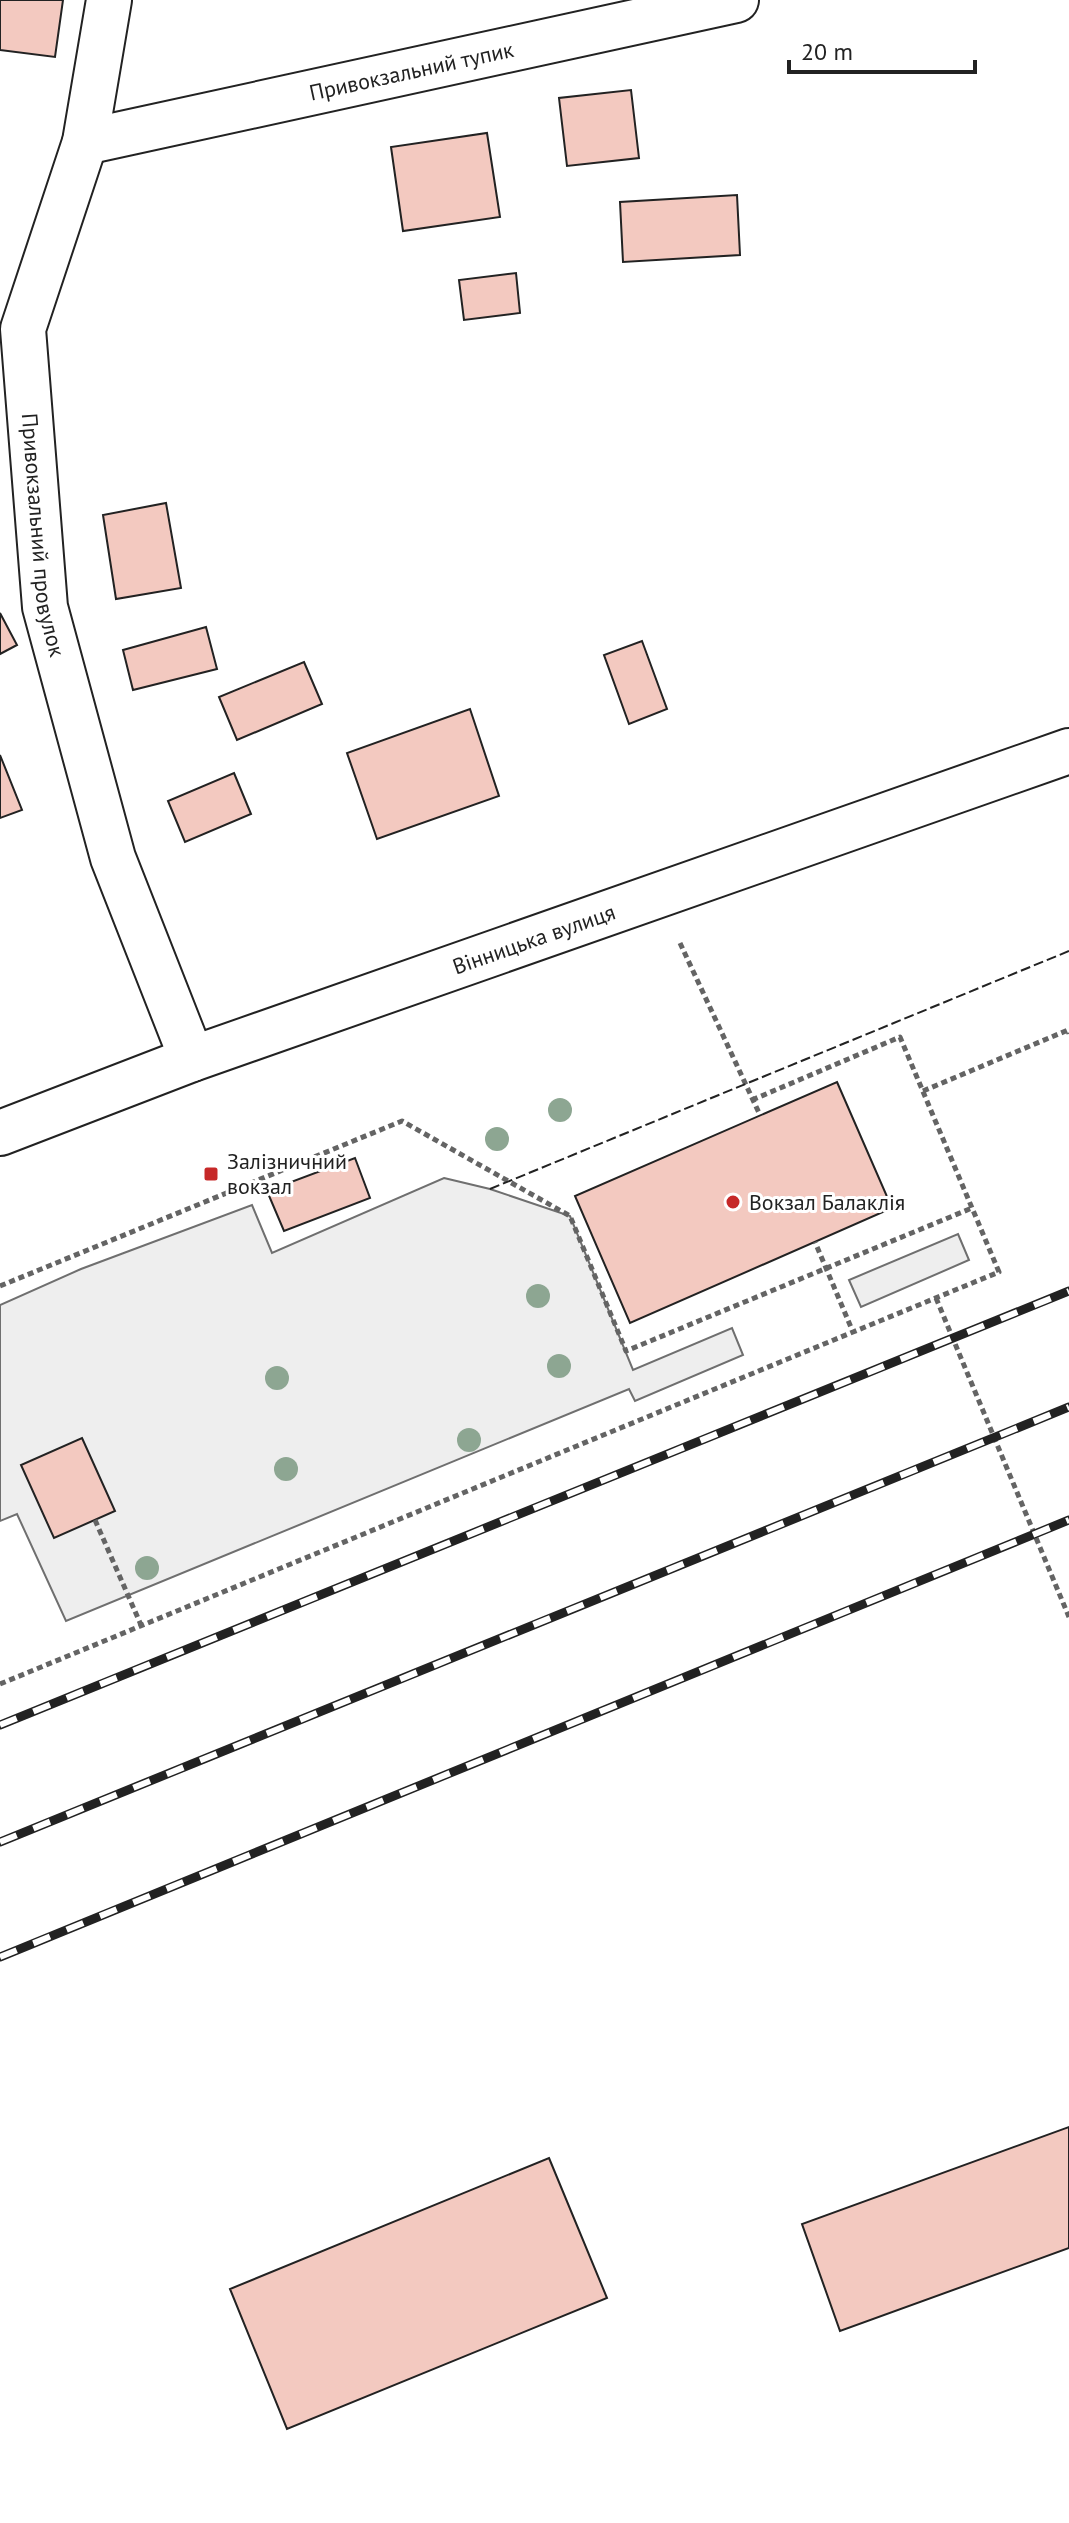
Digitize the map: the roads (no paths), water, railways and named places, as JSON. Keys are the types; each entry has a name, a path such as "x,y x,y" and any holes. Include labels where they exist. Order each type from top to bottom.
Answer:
{"street":[{"name":"Привокзальний провулок","path":"109,0 85,142 23,329 45,607 113,858 192,1059"},
{"name":"Привокзальний тупик","path":"85,142 736,0"},
{"name":"Вінницька вулиця","path":"0,1133 192,1059 1069,751"}],"railway":[{"path":"0,1725 1069,1291"},
{"path":"0,1842 1069,1407"},
{"path":"0,1957 1069,1520"}],"place":[{"name":"Залізничний вокзал","path":"211,1174"},
{"name":"Вокзал Балаклія","path":"733,1202"}]}
